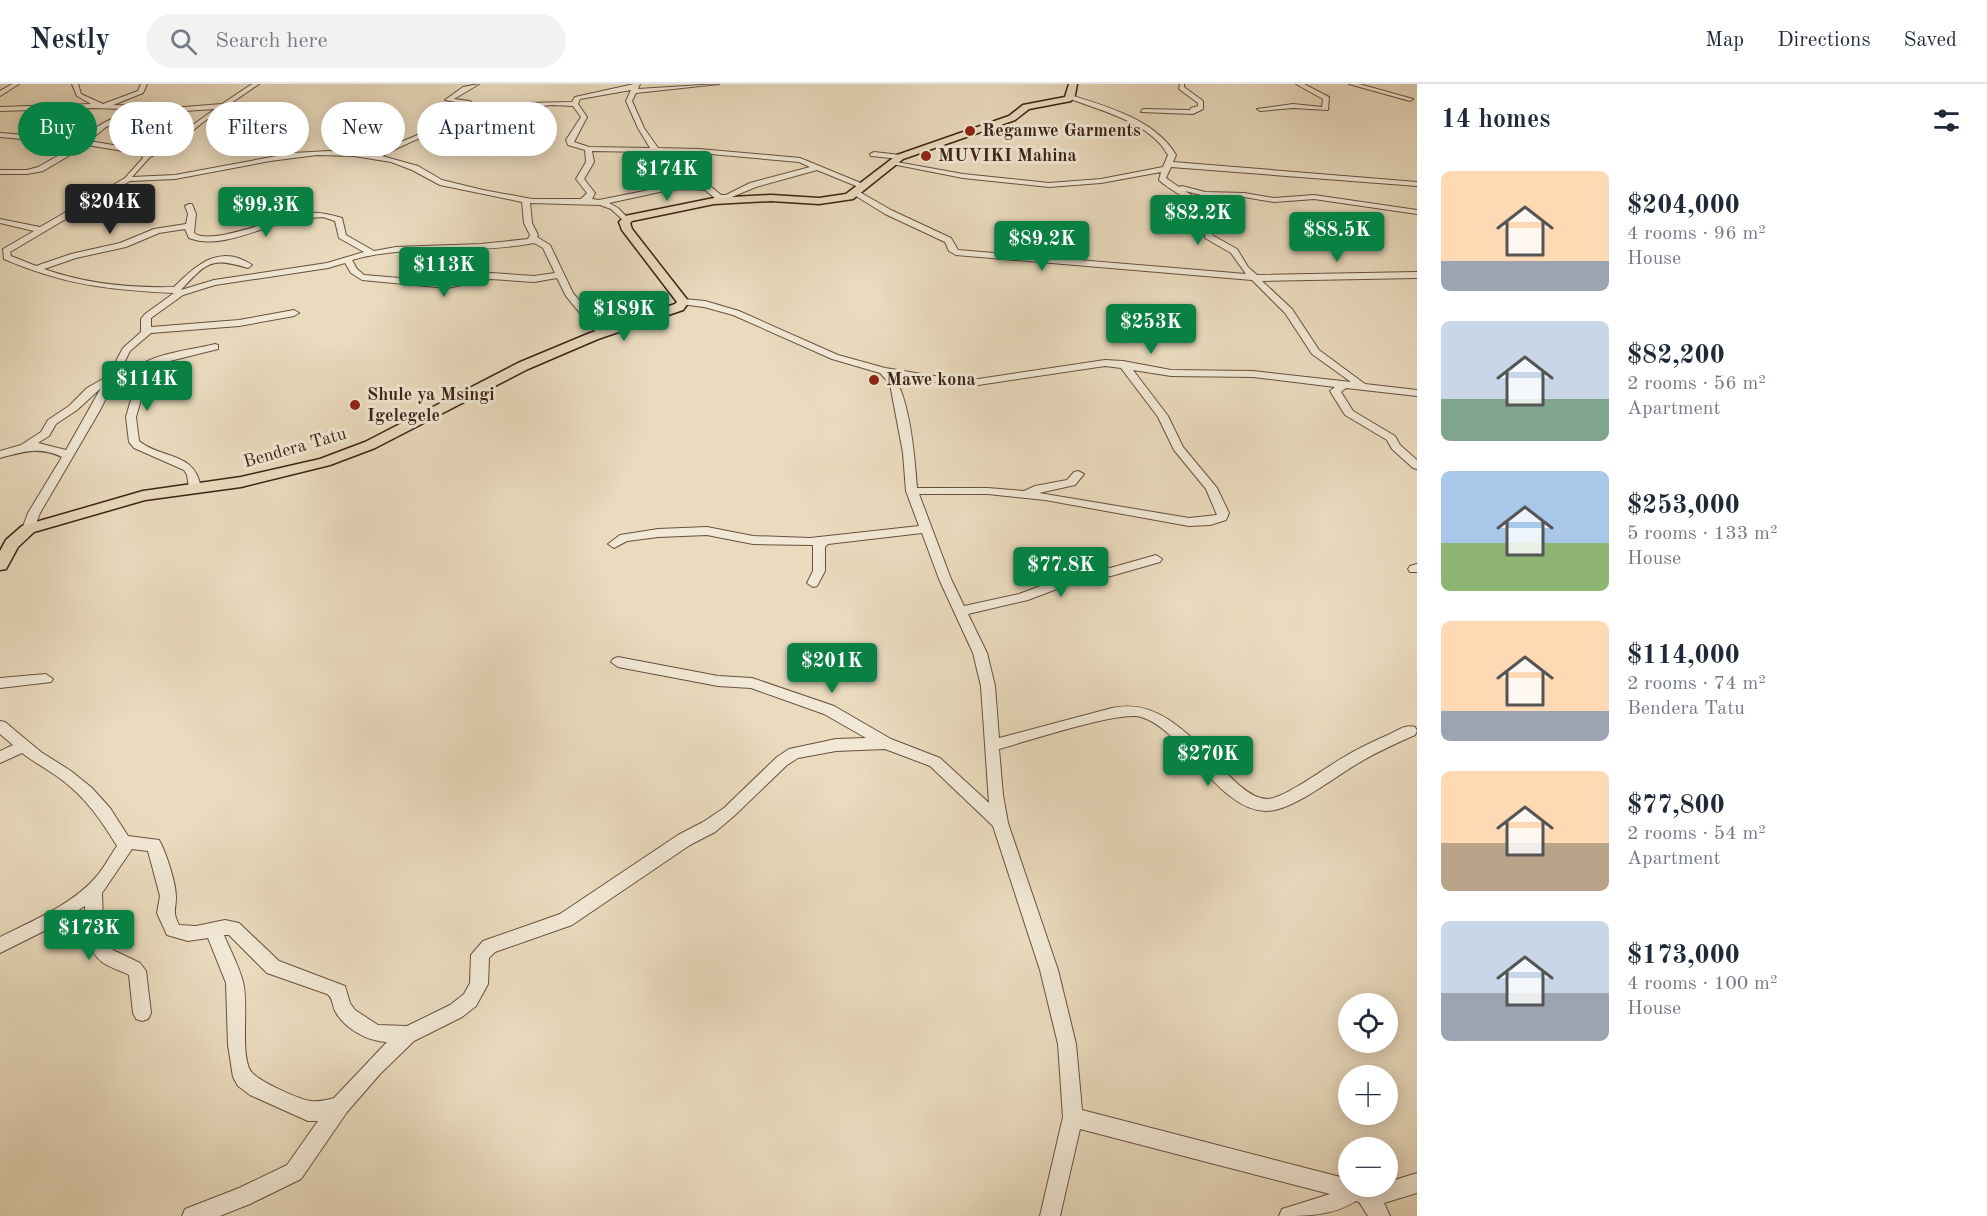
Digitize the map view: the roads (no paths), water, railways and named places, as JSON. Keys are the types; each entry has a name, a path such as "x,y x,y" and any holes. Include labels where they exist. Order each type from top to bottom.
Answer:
{"main road":[{"path":"683,302 627,230 624,220 727,198 819,201 849,197 895,160 1011,118 1026,108 1071,91"},
{"name":"Bendera Tatu","path":"28,529 143,496 284,474 325,462 370,445 523,366 601,333 673,311 683,305 683,302"},
{"path":"0,565 12,544 28,529"}],"street":[{"path":"0,93 16,84"},
{"path":"75,84 78,95 99,106 141,92 144,84"},
{"path":"228,102 256,84"},
{"path":"468,102 448,99 476,84"},
{"path":"575,104 575,100 580,96 635,87 716,84"},
{"path":"1192,84 1181,85 1181,88 1201,102 1201,108"},
{"path":"1260,109 1293,106 1326,109 1324,103 1327,98 1299,84"},
{"path":"1352,84 1410,99"},
{"path":"635,87 629,101 641,128 655,150"},
{"path":"1071,91 1147,129 1170,148 1172,154 1165,170 1168,185 1197,203 1211,223 1208,236 1234,251 1245,269 1289,311 1315,352 1363,385"},
{"path":"557,104 575,104"},
{"path":"575,104 584,117 570,140 571,143 588,149 699,151 811,162 860,189 888,212 948,240 956,252 1256,278 1417,274"},
{"path":"0,109 109,106"},
{"path":"194,108 206,107"},
{"path":"199,108 206,114"},
{"path":"1188,109 1201,108"},
{"path":"1143,111 1193,112 1201,108"},
{"path":"194,127 206,117"},
{"path":"0,135 18,136"},
{"path":"372,158 417,135"},
{"path":"580,202 590,197 591,193 579,179 590,162 588,149"},
{"path":"534,239 493,246 396,250 328,265 178,291 106,286 60,277 3,256 13,246 128,179 165,177 283,155 318,153 372,158 413,167 442,183 526,201 601,202 669,188 700,187 707,188 718,197 727,198 753,185 818,167"},
{"path":"874,154 963,176 1041,184 1101,181 1165,170 1417,184"},
{"path":"0,172 27,172 40,169 60,156"},
{"path":"128,179 147,156"},
{"path":"1165,170 1178,187 1204,194 1244,195 1274,200 1314,197 1417,212"},
{"path":"526,201 528,223 534,239 547,247 569,294 601,333"},
{"path":"601,202 617,210 624,220"},
{"path":"189,206 193,215 189,226 191,235 195,238 209,240 275,222 327,214 339,220 342,236 373,254"},
{"path":"1,222 41,230"},
{"path":"36,269 74,256 123,245 157,231 189,226"},
{"path":"147,330 148,316 178,291 195,267 207,261 225,259 248,265"},
{"path":"347,259 354,271 362,277 430,284 456,285 491,276 534,279 561,275"},
{"path":"683,302 705,304 736,313 813,349 884,371 965,384 1016,378 1067,367 1123,364 1171,373 1241,373 1363,385 1417,393"},
{"path":"28,529 34,513 114,377 126,350 147,330 239,323 294,313"},
{"path":"195,488 193,475 188,468 138,446 134,442 131,417 138,396 133,375 138,369 152,364 215,347"},
{"path":"912,491 988,491 1026,495 1070,500 1189,522 1210,521 1222,517 1224,513 1211,488 1178,448 1163,416 1123,364"},
{"path":"884,371 895,384 909,453 912,491 945,579 980,653 988,686 995,795 1000,823 1049,970 1067,1044 1073,1117 1050,1216"},
{"path":"25,447 45,434 52,422 73,408 91,390 114,377"},
{"path":"1346,384 1335,391 1348,414 1390,438 1396,447 1417,466"},
{"path":"0,455 25,447 48,446 68,456"},
{"path":"1026,495 1040,488 1071,483 1078,474"},
{"path":"614,544 624,538 642,535 707,531 753,540 824,541 926,529"},
{"path":"813,583 819,571 819,546 824,541"},
{"path":"961,611 1023,597 1073,578 1111,572 1156,559"},
{"path":"618,662 718,681 752,683 775,689 829,710 886,743 935,762 1000,823"},
{"path":"0,683 46,679"},
{"path":"992,745 1108,714 1126,710 1143,711 1156,716 1246,799 1264,805 1287,797 1358,756 1410,731"},
{"path":"0,726 87,792 105,812 120,839 126,844 148,843 156,850 168,896 165,913 173,930 188,934 226,927 233,928 273,967 339,992 342,1006 349,1016 375,1033 408,1035"},
{"path":"192,1216 243,1197 294,1172 340,1105 408,1035 456,1011 470,1000 479,984 480,955 489,946 566,920 684,840 710,827 782,761 794,753 836,745 886,743"},
{"path":"0,757 24,746"},
{"path":"0,945 24,934 94,890 104,880 126,844"},
{"path":"94,890 95,935 107,956 137,970 142,1013"},
{"path":"213,930 236,983 237,1045 240,1071 245,1079 257,1088 308,1111 323,1111 340,1105"},
{"path":"1073,1117 1338,1186"},
{"path":"1398,1189 1417,1183"},
{"path":"1289,1216 1348,1197"},
{"path":"1363,1197 1380,1216"}],"place":[{"name":"Regamwe Garments","path":"970,131"},
{"name":"MUVIKI Mahina","path":"926,156"},
{"name":"Mawe kona","path":"874,380"},
{"name":"Shule ya Msingi Igelegele","path":"355,405"}]}
